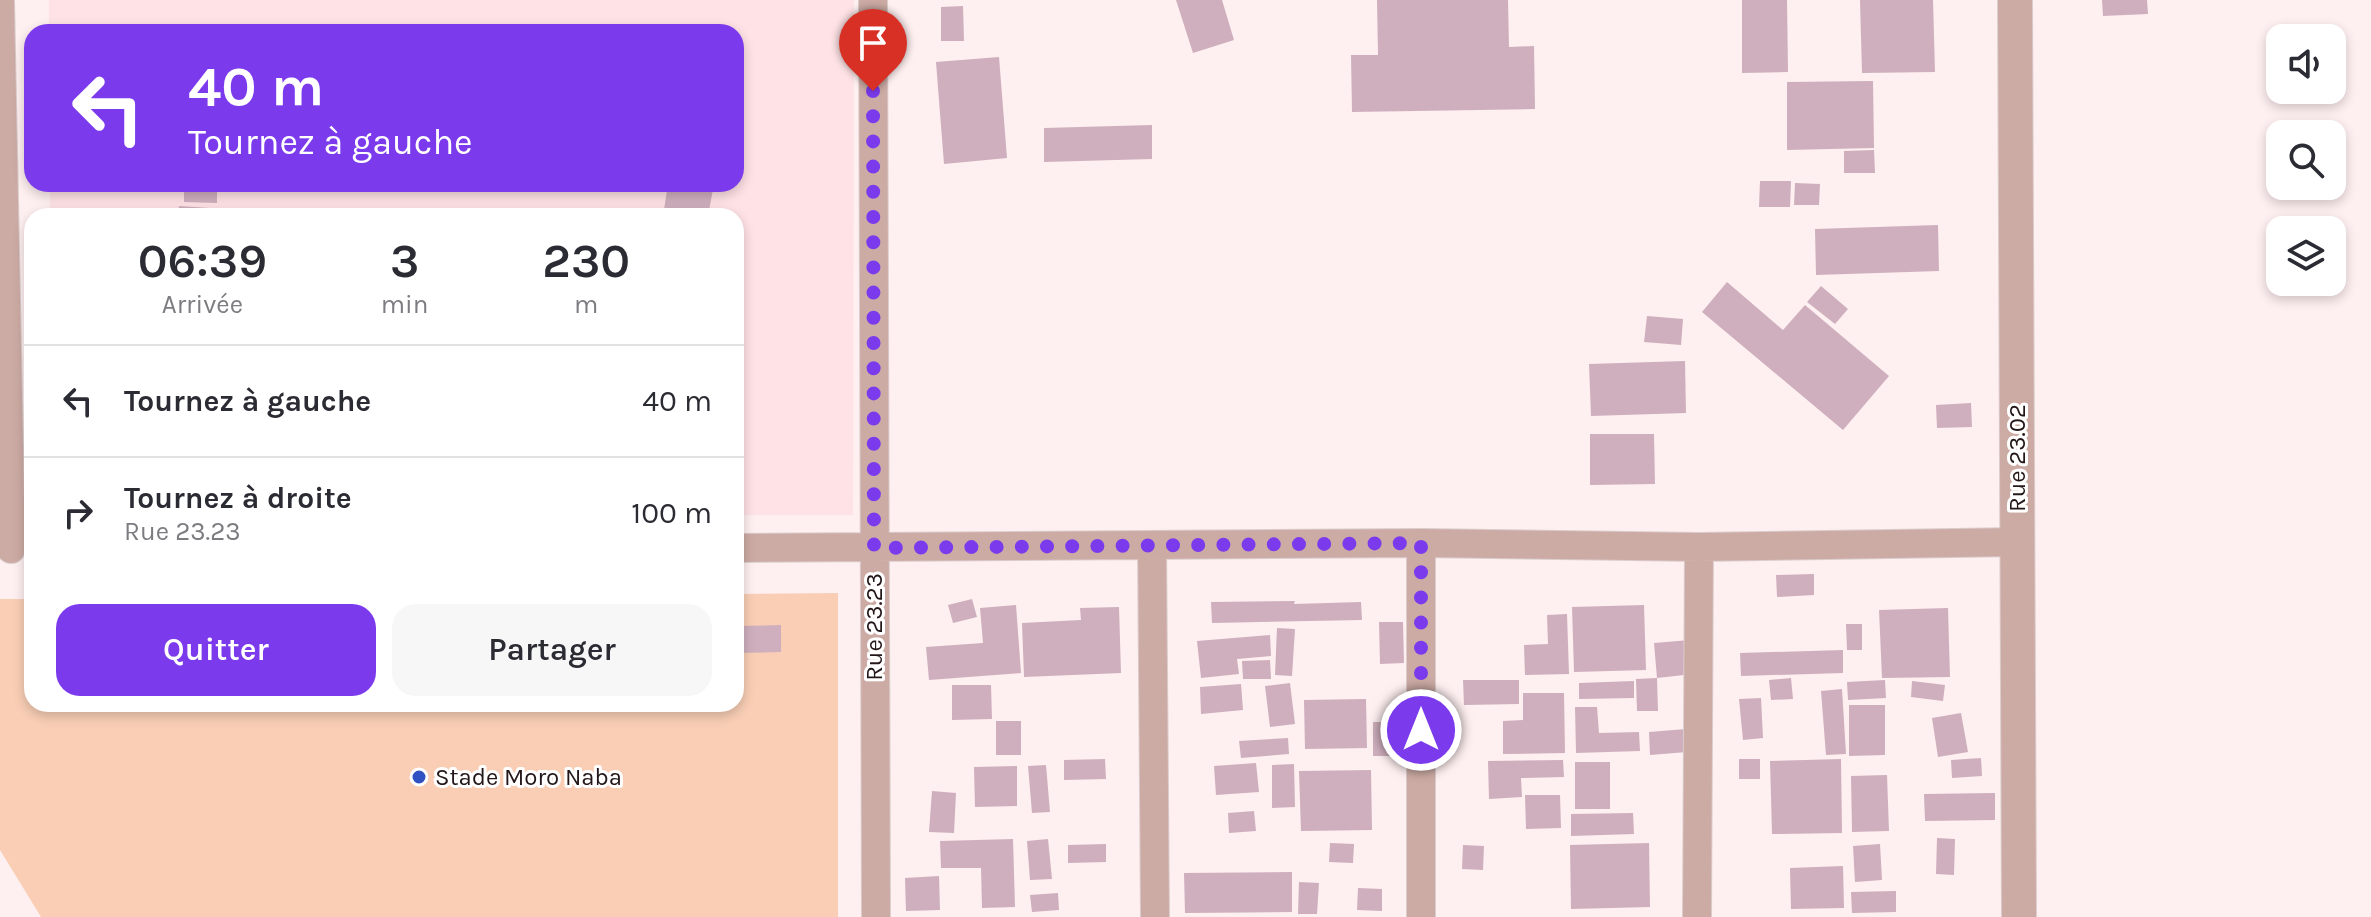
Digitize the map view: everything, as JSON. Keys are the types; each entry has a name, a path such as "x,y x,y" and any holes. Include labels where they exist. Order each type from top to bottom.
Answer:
{"street":[{"path":"0,0 14,549"},
{"name":"Rue 23.23","path":"873,0 876,917"},
{"name":"Rue 23.02","path":"2015,0 2019,917"},
{"path":"744,548 1421,543 1699,547 2018,542"},
{"path":"1421,543 1421,917"},
{"path":"1152,545 1155,917"},
{"path":"1697,917 1699,547"}],"shaded area":[{"path":"49,0 854,0 853,515 744,515 744,208 50,208 50,192 744,192 744,24 49,24"},
{"name":"Stade Moro Naba","path":"838,593 838,917 41,917 0,850 0,599 24,599 24,712 744,712 744,594"}],"building":[{"path":"1176,0 1222,0 1234,40 1193,53"},
{"path":"1377,0 1508,0 1509,47 1534,46 1535,109 1352,112 1351,55 1378,55"},
{"path":"1742,0 1787,0 1788,72 1742,73"},
{"path":"1860,0 1933,0 1935,72 1862,73"},
{"path":"2102,0 2147,0 2148,14 2103,16"},
{"path":"963,6 964,41 941,41 941,7"},
{"path":"999,57 1007,158 944,164 936,62"},
{"path":"1873,81 1874,148 1787,150 1787,82"},
{"path":"1152,125 1152,159 1044,162 1044,128"},
{"path":"1874,150 1875,173 1844,173 1844,151"},
{"path":"1760,181 1791,181 1790,207 1759,207"},
{"path":"1795,183 1820,184 1819,205 1794,205"},
{"path":"184,192 217,192 217,203 184,202"},
{"path":"667,192 712,192 710,208 664,208"},
{"path":"1938,225 1939,271 1816,275 1815,229"},
{"path":"1727,282 1783,330 1805,305 1889,376 1843,430 1702,312"},
{"path":"1821,286 1848,309 1835,324 1807,302"},
{"path":"1647,316 1683,319 1681,345 1644,342"},
{"path":"1685,361 1686,413 1591,416 1589,364"},
{"path":"1971,403 1972,427 1937,428 1936,405"},
{"path":"1590,434 1654,434 1655,484 1590,485"},
{"path":"1814,574 1814,595 1777,597 1776,575"},
{"path":"972,599 977,617 953,623 948,605"},
{"path":"1295,601 1294,604 1361,602 1362,620 1212,623 1211,602"},
{"path":"1016,605 1021,673 929,680 926,647 983,643 980,608"},
{"path":"1644,605 1646,670 1574,672 1572,607"},
{"path":"1119,607 1121,673 1024,677 1022,623 1081,620 1080,608"},
{"path":"1948,608 1950,677 1882,678 1879,610"},
{"path":"1567,614 1569,674 1525,675 1524,645 1548,644 1547,615"},
{"path":"1379,622 1403,622 1404,663 1380,664"},
{"path":"1846,624 1862,624 1862,650 1847,650"},
{"path":"781,625 781,652 744,653 744,626"},
{"path":"1277,628 1295,629 1292,676 1275,675"},
{"path":"1270,635 1271,656 1237,659 1239,674 1201,678 1197,641"},
{"path":"1690,640 1693,674 1657,678 1654,643"},
{"path":"1843,650 1843,673 1741,676 1740,653"},
{"path":"1270,660 1271,679 1243,679 1242,661"},
{"path":"1657,678 1658,711 1637,711 1636,679"},
{"path":"1791,678 1793,699 1771,700 1769,680"},
{"path":"1463,680 1519,680 1519,704 1464,705"},
{"path":"1885,680 1886,698 1848,700 1847,682"},
{"path":"1634,681 1634,698 1579,699 1579,683"},
{"path":"1912,681 1945,685 1943,701 1911,697"},
{"path":"1290,683 1295,724 1270,727 1265,686"},
{"path":"1241,684 1243,710 1201,714 1200,687"},
{"path":"952,685 991,685 992,719 952,720"},
{"path":"1842,689 1846,754 1826,755 1821,691"},
{"path":"1523,693 1564,693 1565,753 1503,754 1503,721 1523,720"},
{"path":"1761,698 1763,738 1743,740 1739,699"},
{"path":"1366,699 1367,748 1305,749 1304,700"},
{"path":"1849,705 1885,705 1885,755 1849,756"},
{"path":"1575,707 1597,707 1599,733 1639,732 1640,751 1576,753"},
{"path":"1961,713 1968,752 1938,757 1932,718"},
{"path":"996,721 1021,721 1021,755 996,755"},
{"path":"1373,722 1403,722 1403,756 1373,756"},
{"path":"1686,729 1687,752 1650,755 1649,732"},
{"path":"1288,738 1289,754 1241,758 1239,741"},
{"path":"1981,758 1982,776 1952,778 1951,760"},
{"path":"1105,759 1106,779 1064,780 1064,760"},
{"path":"1739,759 1760,759 1760,779 1739,779"},
{"path":"1841,759 1842,833 1772,834 1770,761"},
{"path":"1563,760 1564,777 1521,778 1522,797 1489,799 1488,761"},
{"path":"1575,762 1610,762 1610,809 1575,809"},
{"path":"1256,763 1259,792 1216,795 1214,766"},
{"path":"1294,764 1295,807 1272,808 1272,765"},
{"path":"1046,765 1050,812 1032,813 1028,766"},
{"path":"1017,766 1017,806 975,807 974,767"},
{"path":"1371,770 1372,830 1301,831 1299,771"},
{"path":"1887,775 1889,831 1852,832 1851,776"},
{"path":"932,791 956,793 954,833 929,832"},
{"path":"1995,793 1995,820 1925,821 1924,794"},
{"path":"1525,795 1560,795 1561,828 1526,829"},
{"path":"1254,811 1256,831 1229,833 1228,813"},
{"path":"1633,813 1634,834 1571,836 1571,814"},
{"path":"1937,838 1955,839 1954,875 1936,874"},
{"path":"1013,839 1015,907 982,908 981,868 941,868 940,841"},
{"path":"1048,839 1052,879 1030,880 1027,841"},
{"path":"1330,843 1354,844 1353,863 1329,862"},
{"path":"1649,843 1650,907 1571,909 1570,845"},
{"path":"1106,844 1106,862 1068,863 1068,845"},
{"path":"1880,844 1882,880 1855,882 1853,846"},
{"path":"1463,845 1484,846 1483,870 1462,869"},
{"path":"1843,866 1844,908 1791,909 1790,868"},
{"path":"1292,872 1292,912 1185,913 1184,873"},
{"path":"939,876 940,910 906,911 905,878"},
{"path":"1299,882 1319,883 1317,914 1298,914"},
{"path":"1358,888 1382,889 1382,911 1357,910"},
{"path":"1896,891 1896,912 1852,913 1851,892"},
{"path":"1058,893 1059,910 1032,912 1030,895"}],"place":[{"name":"Stade Moro Naba","path":"419,777"}],"route":[{"path":"873,91 874,548 1421,543 1421,730"}]}
